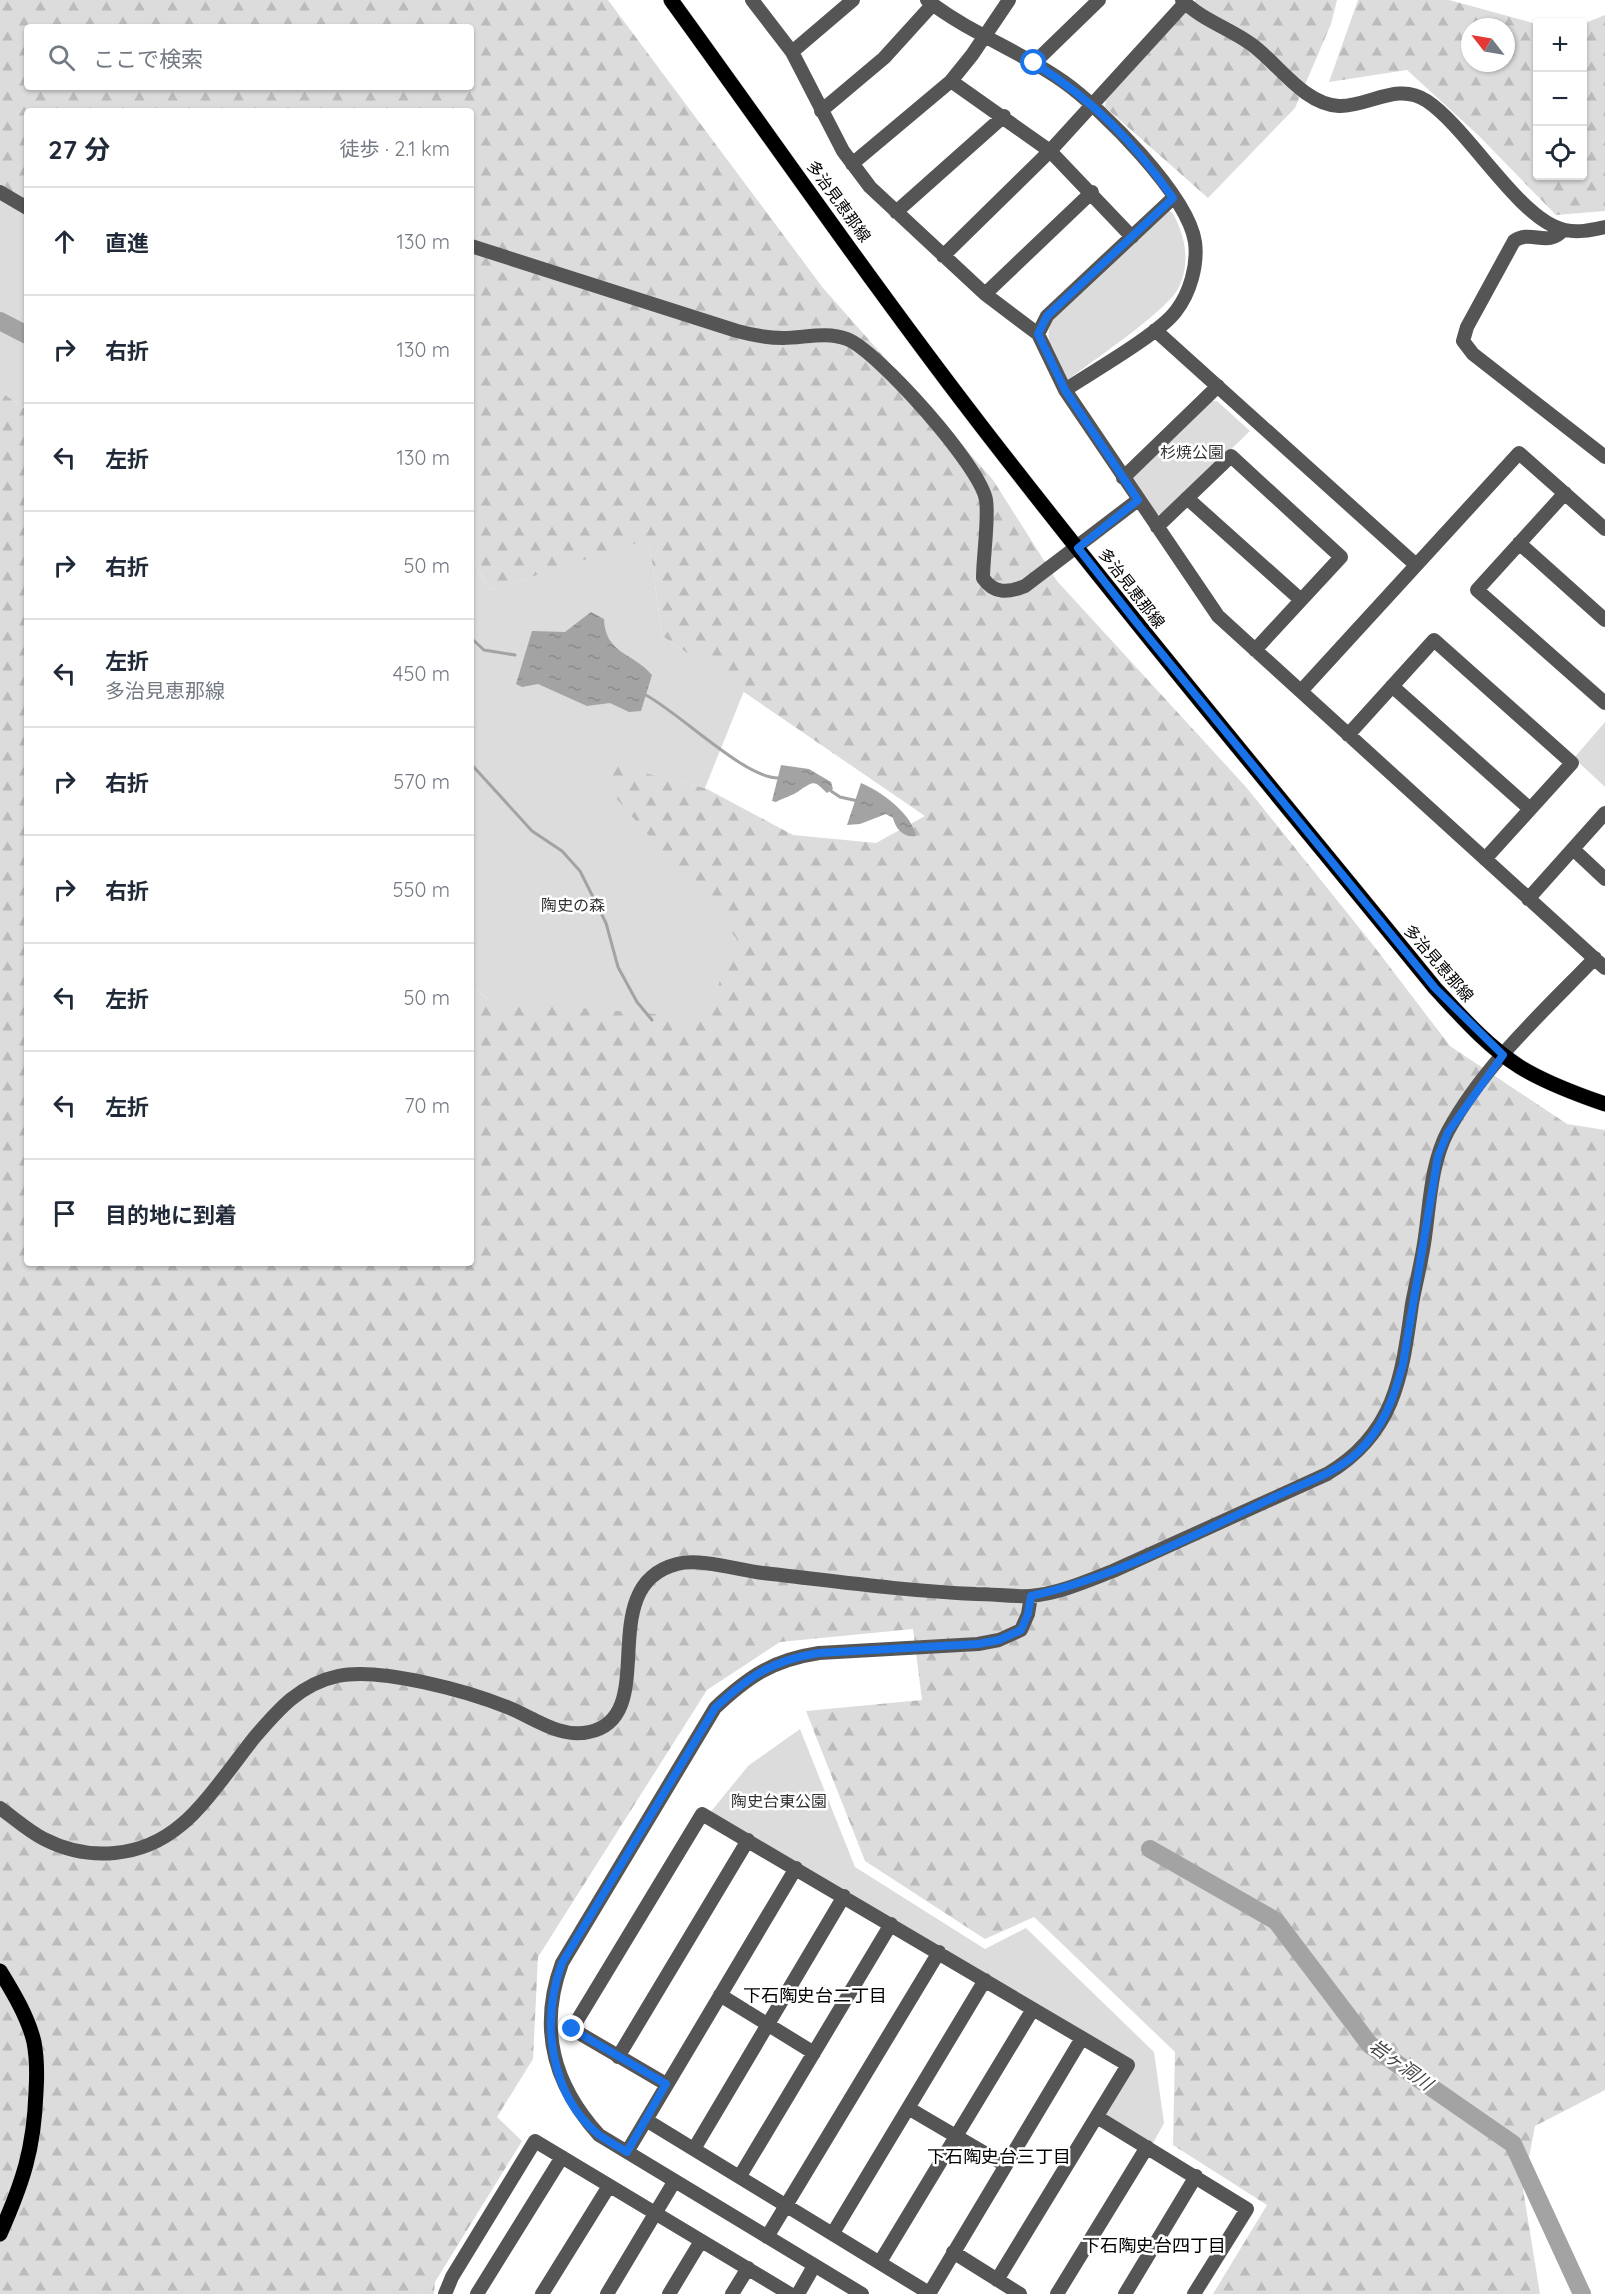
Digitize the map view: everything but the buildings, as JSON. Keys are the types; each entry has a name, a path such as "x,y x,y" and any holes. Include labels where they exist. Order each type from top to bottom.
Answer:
{"main road":[{"name":"多治見恵那線","path":"671,0 900,317 1078,548 1143,632 1435,988 1503,1055 1538,1076 1605,1104"},
{"path":"0,1971 21,2009 34,2041 37,2075 35,2131 31,2152 20,2189 0,2234"}],"street":[{"path":"0,1808 42,1838 64,1848 91,1854 141,1849 184,1824 275,1713 297,1692 340,1675 376,1674 442,1687 480,1696 571,1734 591,1732 607,1723 620,1708 627,1684 632,1608 645,1584 658,1573 677,1564 697,1563 740,1570 944,1592 1031,1596 1080,1584 1113,1571 1327,1474 1357,1453 1373,1436 1395,1394 1403,1364 1438,1156 1448,1132 1503,1055 1600,963 1218,616 1065,390 1038,334 985,294 943,256 896,212 852,164 821,111 792,52 752,0"},
{"path":"852,164 951,81 986,36 1009,0"},
{"path":"1034,63 1099,0"},
{"path":"821,111 884,58 930,2 1034,63 1092,103 1126,137 1173,198 1195,242 1194,263 1186,295 1176,313 1155,330 1065,390"},
{"path":"943,256 1050,151 1184,2 1251,44 1318,101 1339,106 1358,104 1389,94 1408,94 1424,99 1456,127 1535,216 1563,230 1578,232 1605,227"},
{"path":"792,52 843,3"},
{"path":"951,81 1004,116 1050,151 1092,192 1132,237"},
{"path":"896,212 1004,116"},
{"path":"0,192 24,206"},
{"path":"985,294 1092,192"},
{"path":"1038,334 1047,316 1173,198"},
{"path":"1563,230 1557,237 1550,239 1532,236 1514,241 1467,327 1463,341 1473,354 1605,457"},
{"path":"474,247 738,331 783,338 830,335 848,339 869,353 919,403 978,477 986,501 983,578 989,586 1000,591 1012,592 1025,586 1078,548 1138,500"},
{"path":"1155,330 1416,565"},
{"path":"1123,478 1218,386"},
{"path":"1301,691 1518,453 1605,529"},
{"path":"1157,527 1231,456 1341,557 1255,650"},
{"path":"1564,493 1477,590 1605,703"},
{"path":"1187,498 1301,600"},
{"path":"1519,543 1605,620"},
{"path":"1348,735 1434,640 1572,763 1485,859"},
{"path":"1392,686 1530,809"},
{"path":"1528,899 1605,813"},
{"path":"1573,849 1605,879"},
{"path":"862,2294 599,2135 582,2116 566,2091 558,2070 550,2032 553,1988 562,1963 715,1708 741,1683 764,1668 794,1657 819,1653 978,1644 999,1640 1021,1630 1028,1614 1031,1596"},
{"path":"666,2084 572,2029 702,1814 891,1923 1128,2065 997,2280"},
{"path":"618,2057 748,1840"},
{"path":"627,2152 796,1868"},
{"path":"694,2149 844,1896"},
{"path":"740,2176 891,1923"},
{"path":"767,2237 939,1952"},
{"path":"832,2233 985,1980"},
{"path":"720,1995 814,2053"},
{"path":"880,2262 1033,2009"},
{"path":"646,2120 929,2293 1082,2038"},
{"path":"908,2108 1005,2165"},
{"path":"1097,2117 1247,2209 1194,2294"},
{"path":"445,2294 452,2277 535,2141 790,2294"},
{"path":"1057,2294 1147,2146"},
{"path":"477,2294 562,2157"},
{"path":"1125,2294 1196,2176"},
{"path":"607,2294 674,2182"},
{"path":"542,2294 609,2186"},
{"path":"669,2294 701,2241"},
{"path":"953,2252 1020,2294"},
{"path":"798,2294 814,2266"},
{"path":"732,2294 748,2268"}],"green space":[{"path":"0,0 608,0 823,288 993,480 1057,581 1246,787 1373,945 1450,1046 1567,1124 1605,1130 1605,2090 1535,2126 1523,2189 1540,2294 1213,2294 1267,2205 1173,2145 1175,2052 1034,1917 985,1939 865,1861 806,1711 922,1700 913,1629 780,1642 707,1690 538,1957 533,2059 497,2117 522,2141 435,2282 434,2294 0,2294 0,391 24,408 24,1266 474,1266 474,989 491,1001 580,756 705,788 793,835 876,843 925,816 662,636 649,540 491,590 474,564 474,108 24,108 24,212 0,199"},
{"path":"1196,0 1337,0 1331,24 1295,108 1208,198 1105,107 1106,100"},
{"path":"1358,0 1449,0 1515,18 1533,23 1533,180 1587,180 1587,22 1605,15 1605,211 1556,215 1479,136 1407,70 1329,82"},
{"path":"0,199 24,212 24,408 0,391"},
{"path":"1166,211 1172,212 1177,221 1185,248 1185,268 1179,287 1172,297 1144,323 1065,382 1049,342 1053,318"},
{"name":"杉焼公園","path":"1208,401 1217,401 1250,431 1163,515 1156,514 1132,478"},
{"name":"陶史の森","path":"649,539 662,636 744,691 705,788 581,757 737,939 705,1018 491,1001 474,989 474,564 491,590"},
{"path":"1605,722 1605,787 1574,758"},
{"name":"陶史台東公園","path":"800,1729 855,1867 985,1949 1026,1928 1154,2052 1164,2123 1152,2145 1103,2116 1133,2064 709,1814 748,1766"}],"water":[{"path":"591,612 604,619 609,639 615,646 652,675 641,711 629,712 610,703 587,706 538,684 522,687 516,684 532,631 565,632"},
{"path":"781,765 809,769 831,782 833,789 827,793 814,783 776,802 772,801"},
{"path":"861,783 894,804 909,820 916,836 907,836 901,832 893,818 886,814 860,824 847,825"}],"waterway":[{"path":"0,321 24,333"},
{"path":"474,641 484,650 515,655"},
{"path":"644,694 748,768 779,778"},
{"path":"474,767 532,831 562,851 580,871 606,923 618,967 637,1002 652,1020"},
{"path":"831,791 840,797 858,801"},
{"name":"岩ヶ洞川","path":"1150,1849 1276,1921 1370,2045 1513,2144 1582,2294"}],"district":[{"name":"下石陶史台二丁目","path":"815,1996"},
{"name":"下石陶史台三丁目","path":"999,2157"},
{"name":"下石陶史台四丁目","path":"1154,2246"}],"route":[{"path":"572,2029 666,2084 627,2152 599,2135 582,2116 566,2091 558,2070 550,2032 553,1988 562,1963 588,1918 715,1708 741,1683 764,1668 794,1657 819,1653 978,1644 999,1640 1021,1630 1028,1614 1031,1596 1080,1584 1156,1553 1327,1474 1357,1453 1373,1436 1385,1417 1395,1394 1409,1333 1412,1303 1438,1156 1448,1132 1481,1082 1503,1055 1476,1031 1435,988 1078,548 1138,500 1065,390 1038,334 1047,316 1173,198 1126,137 1092,103 1034,63"}]}
